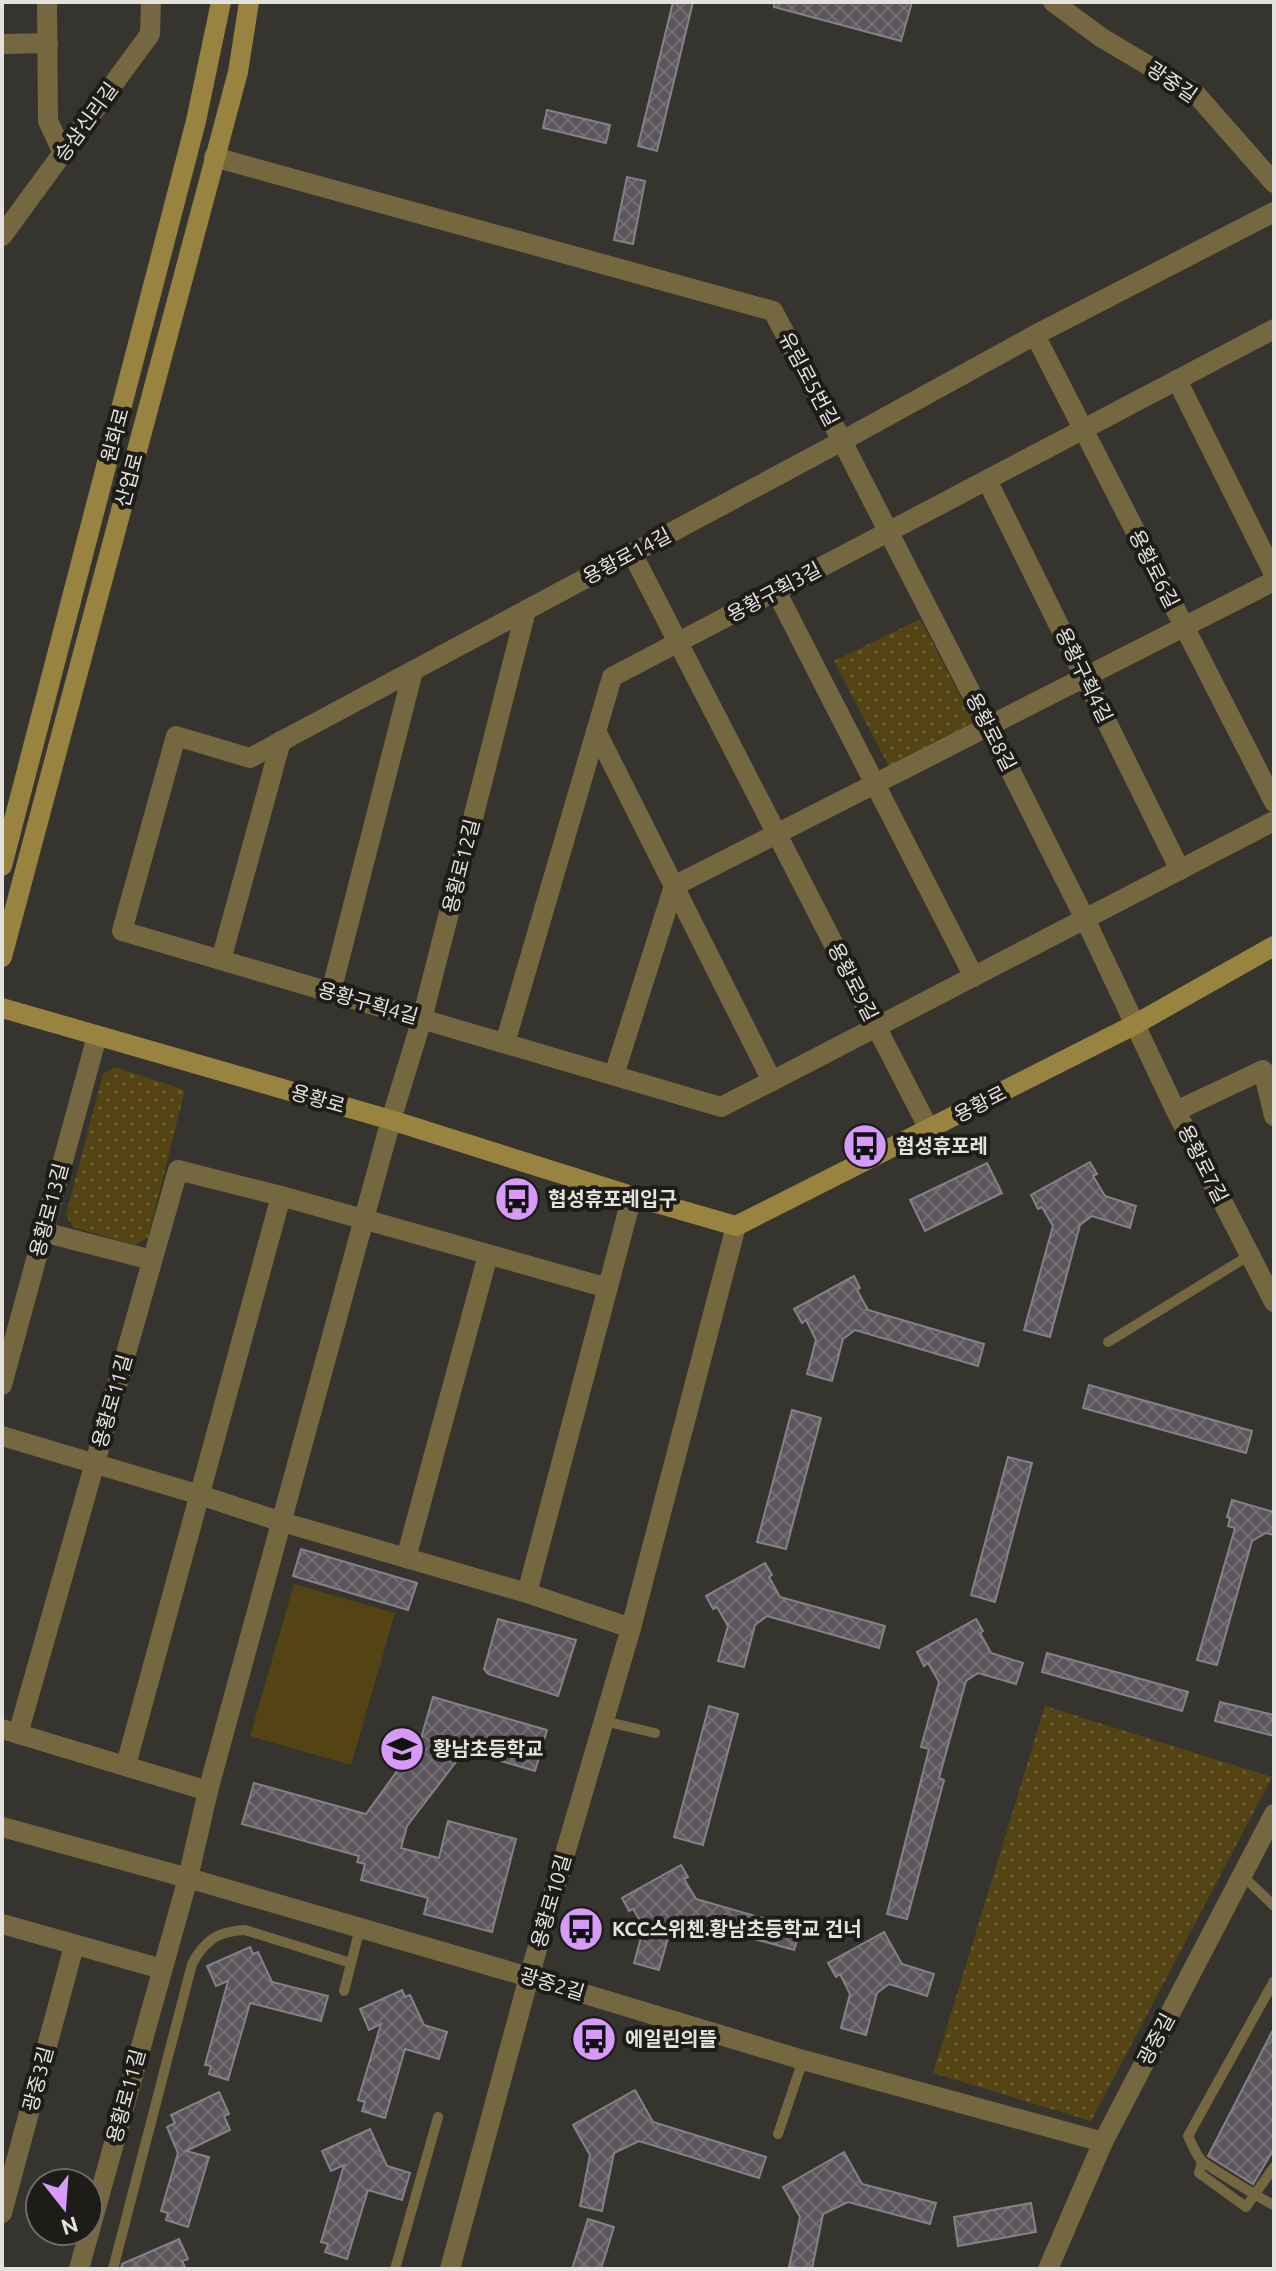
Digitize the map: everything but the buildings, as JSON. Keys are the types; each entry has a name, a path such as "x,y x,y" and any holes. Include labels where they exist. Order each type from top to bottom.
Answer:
{"street":[{"path":"47,2 48,121 63,153"},
{"name":"승삼신리길","path":"2,236 150,34 151,2"},
{"name":"원화로","path":"2,866 196,121 221,2"},
{"name":"산업로","path":"2,957 238,72 249,2"},
{"name":"광중길","path":"1053,2 1102,38 1195,93 1274,183"},
{"path":"2,44 48,43"},
{"name":"유림로5번길","path":"214,157 773,311 842,441 1035,335 1274,212"},
{"name":"용황구획3길","path":"505,1043 612,677 1274,329"},
{"name":"용황로6길","path":"1035,335 1274,802"},
{"path":"1177,380 1274,574"},
{"name":"용황로8길","path":"842,441 1085,919 1134,1025"},
{"name":"용황로14길","path":"122,931 176,736 250,758 842,441"},
{"name":"용황구획4길","path":"987,480 1180,870"},
{"name":"용황로9길","path":"632,553 929,1129"},
{"path":"614,1075 674,886 1274,581"},
{"path":"776,591 974,977"},
{"name":"용황로12길","path":"391,1120 422,1019 526,610"},
{"path":"331,992 413,671"},
{"path":"596,731 772,1081"},
{"path":"221,960 281,741"},
{"name":"용황구획4길","path":"122,931 721,1107 1274,821"},
{"name":"용황로","path":"2,1008 391,1120 736,1226 1134,1025 1274,946"},
{"name":"용황로7길","path":"1134,1025 1274,1302"},
{"name":"용황로13길","path":"2,1385 97,1036"},
{"path":"1176,1111 1263,1070 1274,1116"},
{"name":"용황로11길","path":"79,2269 188,1878 208,1791 391,1120"},
{"name":"용황로11길","path":"10,1732 94,1464 178,1170 364,1220"},
{"path":"126,1765 281,1196"},
{"path":"527,1593 632,1196"},
{"path":"364,1220 608,1288"},
{"name":"용황로10길","path":"450,2269 529,1977 631,1628 736,1226"},
{"path":"43,1232 152,1260"},
{"path":"406,1558 488,1255"},
{"path":"2,1436 527,1593 631,1628"},
{"path":"10,1732 208,1791"},
{"name":"광중길","path":"1048,2269 1103,2142 1274,1814"},
{"name":"광중2길","path":"2,1827 529,1977 803,2060 1103,2142"},
{"path":"2,1924 162,1969"},
{"name":"광중3길","path":"2,2213 74,1946"}],"lane":[{"path":"1108,1342 1250,1255"},
{"path":"604,1721 655,1733"},
{"path":"1242,1875 1274,1906"},
{"path":"344,1991 360,1928"},
{"path":"113,2269 192,1964 201,1948 222,1934 245,1930 351,1963"},
{"path":"1274,1981 1188,2136 1202,2162 1274,2205"},
{"path":"778,2134 803,2060"},
{"path":"395,2269 438,2117"},
{"path":"1202,2162 1199,2173 1246,2207 1274,2167"}],"shaded area":[{"path":"920,619 983,740 898,784 834,661"},
{"path":"115,1067 185,1090 148,1237 135,1245 73,1227 66,1215 103,1074"},
{"path":"294,1584 395,1613 351,1765 250,1736"},
{"path":"1045,1706 1272,1777 1091,2121 933,2073"}],"place":[{"name":"협성휴포레","path":"865,1146"},
{"name":"협성휴포레입구","path":"517,1199"},
{"name":"황남초등학교","path":"402,1749"},
{"name":"KCC스위첸.황남초등학교 건너","path":"581,1929"},
{"name":"에일린의뜰","path":"594,2039"}]}
